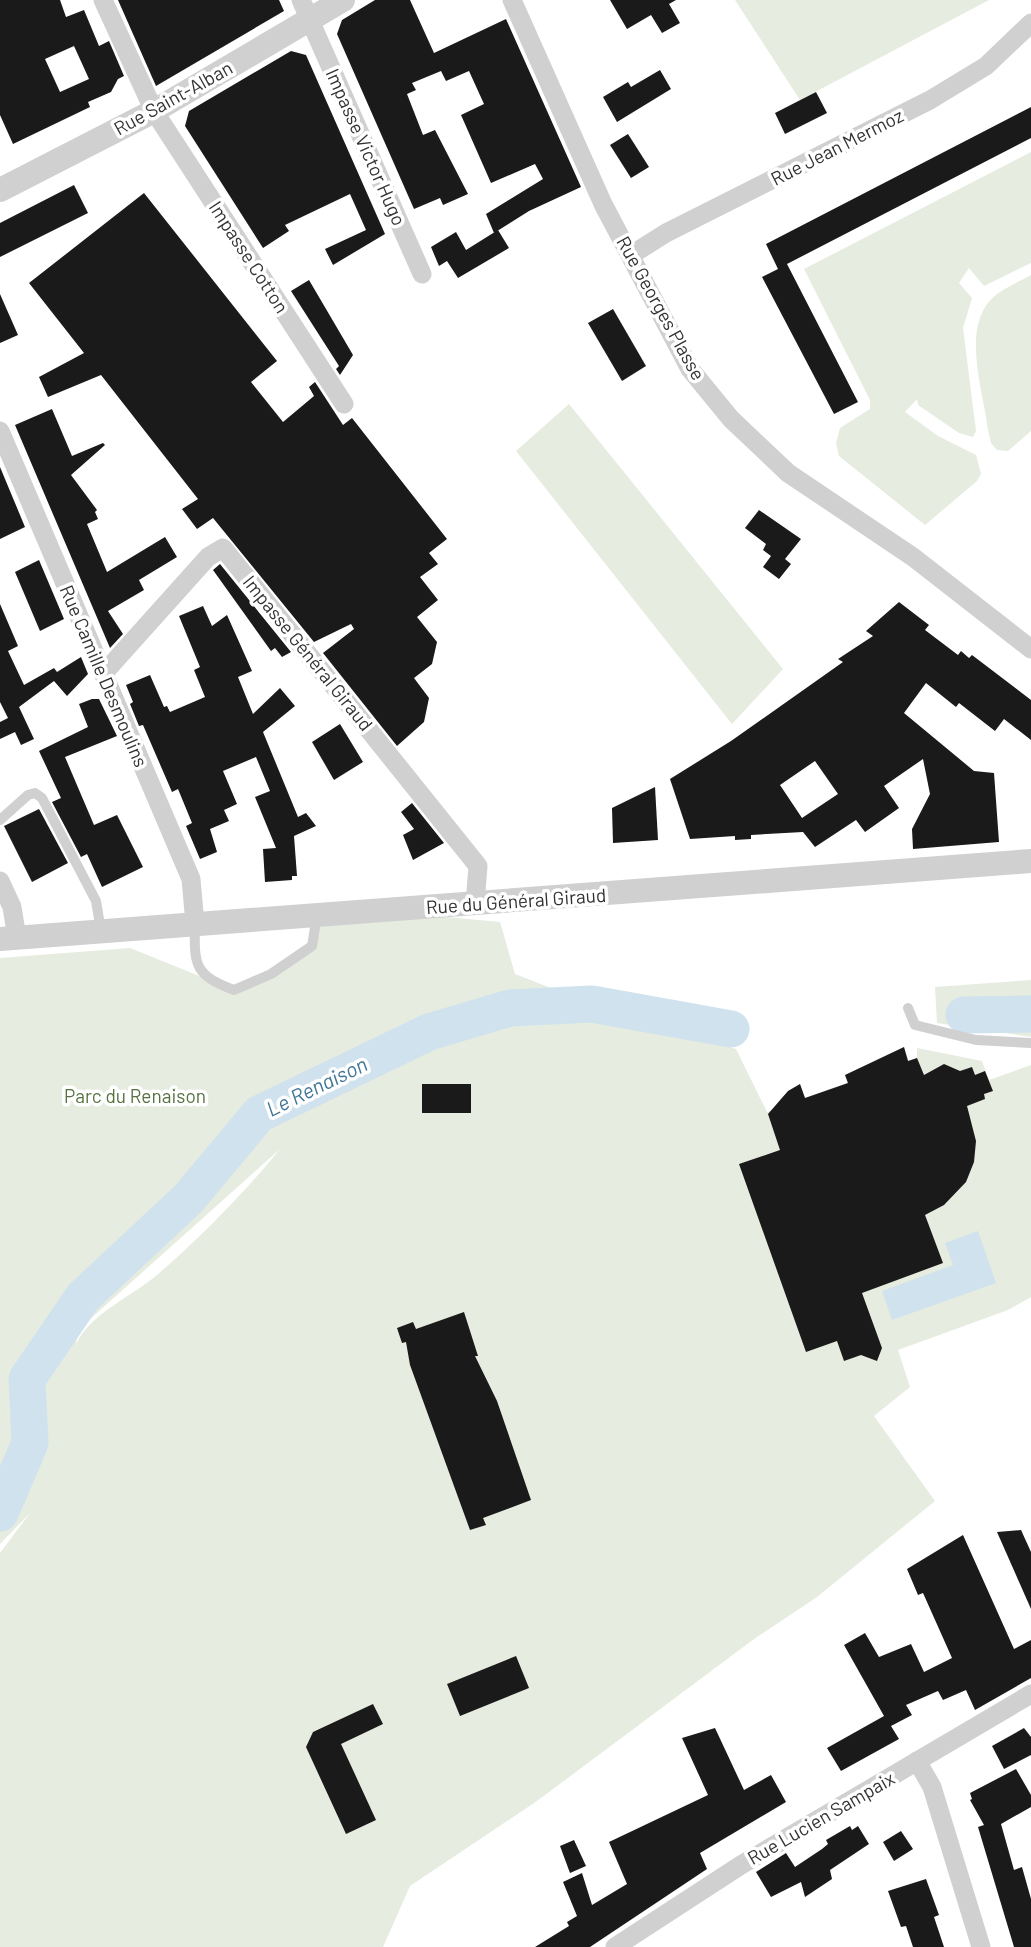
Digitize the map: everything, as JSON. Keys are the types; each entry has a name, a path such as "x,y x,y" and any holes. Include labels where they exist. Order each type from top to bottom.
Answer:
{"street":[{"name":"Impasse Cotton","path":"103,0 154,111 344,404"},
{"name":"Rue Saint-Alban","path":"0,190 154,111 305,10 343,0"},
{"name":"Rue Georges Plasse","path":"512,0 603,204 690,369 731,419 788,473 913,557 1031,649"},
{"name":"Impasse Victor Hugo","path":"305,10 422,274"},
{"name":"Rue Jean Mermoz","path":"631,255 687,222 930,100 986,66 1031,23"},
{"name":"Rue Camille Desmoulins","path":"0,431 191,879 195,924"},
{"name":"Impasse Général Giraud","path":"103,674 208,557 223,548 478,866 475,904"},
{"name":"Rue du Général Giraud","path":"8,939 1031,861"},
{"path":"0,881 12,907 8,939"},
{"name":"Rue Lucien Sampaix","path":"615,1947 741,1865 1031,1695"},
{"path":"917,1761 932,1787 981,1947"}],"lane":[{"path":"0,820 28,795 36,793 42,797 96,901 101,931"},
{"path":"195,924 194,960 211,982 234,990 271,974 312,946 317,915"},
{"path":"908,1008 915,1025 976,1040 1031,1043"}],"green space":[{"path":"735,0 989,0 800,100"},
{"path":"1031,152 1031,263 984,286 969,268 959,283 972,298 963,328 976,431 973,437 959,433 918,405 917,399 905,412 938,436 976,455 981,474 977,481 925,525 839,456 836,443 840,428 870,409 870,400 804,269"},
{"path":"1031,275 1031,431 1008,451 997,450 991,443 988,430 976,358 979,322 985,306 997,294"},
{"path":"569,404 783,669 732,724 516,451"},
{"name":"Parc du Renaison","path":"317,915 446,917 500,922 515,974 592,1004 736,1049 767,1112 780,1107 780,1099 800,1084 805,1098 847,1083 845,1075 904,1047 909,1061 917,1058 917,1048 982,1061 989,1080 1031,1065 1031,1297 1008,1310 898,1350 910,1387 874,1416 935,1501 817,1597 754,1639 537,1801 410,1886 383,1947 0,1947 0,1553 30,1513 0,1544 0,958 130,948 234,990 313,949","holes":["280,1149 188,1247 147,1283 101,1314 76,1344 79,1329"]},
{"path":"1031,980 1031,1037 937,1023 935,987"}],"water":[{"path":"978,1231 996,1283 892,1320 882,1291 953,1265 945,1243"}],"building":[{"path":"0,0 60,0 66,17 84,10 99,46 109,41 124,76 118,79 111,92 88,102 90,107 13,144 0,115","holes":["74,46 89,79 60,92 45,59"]},
{"path":"118,0 279,0 284,11 156,86"},
{"path":"375,0 410,0 434,53 506,19 581,187 529,211 494,233 486,214 543,179 535,164 491,183 461,115 484,104 469,71 446,81 441,71 412,83 416,90 407,94 423,135 435,130 468,194 443,205 440,198 414,209 337,34 342,20"},
{"path":"610,0 676,0 669,4 680,23 662,33 651,15 627,29"},
{"path":"291,51 306,55 385,234 333,265 325,249 366,230 350,194 285,225 289,231 263,248 185,126 189,111"},
{"path":"660,70 671,89 617,122 603,97 628,82 631,87"},
{"path":"816,92 827,113 785,134 775,113"},
{"path":"1031,107 1031,138 787,264 858,402 834,414 762,277 778,269 766,244"},
{"path":"628,134 649,167 631,178 610,145"},
{"path":"74,185 88,213 0,257 0,223"},
{"path":"144,193 277,361 251,382 283,422 314,396 309,387 315,382 343,425 352,418 447,539 429,553 438,564 420,577 438,600 417,617 437,642 432,664 414,678 429,698 424,722 397,746 323,653 354,629 351,624 314,642 213,518 197,529 182,509 198,499 101,375 48,397 39,377 84,353 29,283"},
{"path":"498,230 509,248 458,278 447,261 439,266 431,247 456,232 466,250"},
{"path":"309,280 353,355 340,375 336,369 339,366 291,291"},
{"path":"0,294 18,335 0,343"},
{"path":"613,309 646,366 622,381 588,323"},
{"path":"52,409 72,456 103,443 105,445 71,475 97,510 95,512 98,519 87,524 107,572 165,537 177,557 139,580 144,590 108,611 123,634 110,648 15,425"},
{"path":"0,467 25,527 0,539"},
{"path":"759,510 801,539 785,559 791,564 779,579 763,567 771,556 763,550 766,544 745,528"},
{"path":"39,560 64,619 40,631 15,572"},
{"path":"220,564 291,652 282,657 275,648 271,651 213,570"},
{"path":"899,602 929,625 925,630 958,655 961,651 969,658 972,655 1031,700 1031,740 1004,719 995,731 959,703 956,707 926,683 904,713 974,771 994,773 999,842 913,849 912,829 930,794 923,759 884,786 899,808 865,832 856,820 815,847 803,832 751,835 751,839 735,840 735,836 690,839 670,779 731,741 843,662 838,659 873,636 866,631","holes":["815,761 838,794 802,818 780,785"]},
{"path":"0,604 18,646 8,651 24,685 54,668 57,672 81,657 88,674 67,696 54,681 19,707 34,739 21,745 15,732 0,739 0,722 8,718 0,702"},
{"path":"203,606 212,626 227,615 252,671 238,677 253,714 280,688 295,706 263,732 298,817 306,813 316,826 294,836 297,876 292,876 292,880 265,882 263,849 276,848 255,797 270,791 256,757 223,771 237,804 224,810 229,821 210,829 217,852 200,859 186,826 192,823 178,789 172,792 143,725 139,726 130,704 133,702 126,685 150,675 164,707 167,706 170,712 205,697 194,670 200,667 179,616"},
{"path":"99,699 117,736 65,757 94,825 117,815 143,867 102,887 87,854 81,857 52,802 61,798 39,751 88,727 79,704"},
{"path":"340,724 363,762 334,780 312,742"},
{"path":"655,787 658,840 613,843 612,808"},
{"path":"412,803 444,843 413,860 403,835 414,829 401,812"},
{"path":"39,809 68,863 32,882 4,826"},
{"path":"904,1047 908,1061 917,1058 924,1075 944,1064 960,1071 972,1067 975,1075 985,1071 993,1091 984,1094 985,1099 967,1106 976,1141 974,1162 966,1182 944,1205 925,1215 943,1263 862,1293 882,1348 877,1361 861,1355 844,1361 837,1341 806,1352 739,1164 780,1150 768,1114 788,1091 800,1084 805,1098 848,1083 845,1075"},
{"path":"422,1084 471,1084 471,1113 422,1113"},
{"path":"464,1312 478,1356 475,1356 497,1401 531,1500 483,1518 486,1525 470,1530 410,1365 406,1342 402,1343 397,1328 413,1322 416,1329"},
{"path":"1021,1530 1031,1552 1031,1609 997,1532"},
{"path":"963,1535 1014,1649 1031,1640 1031,1678 975,1710 966,1690 943,1700 938,1691 906,1705 912,1715 891,1726 899,1739 841,1771 827,1748 884,1716 844,1645 865,1633 879,1657 911,1644 924,1672 952,1658 923,1593 918,1595 907,1569"},
{"path":"516,1656 529,1688 460,1716 447,1684"},
{"path":"373,1704 383,1724 341,1744 376,1820 346,1834 306,1747 313,1732"},
{"path":"715,1728 744,1790 771,1775 786,1802 700,1853 707,1869 590,1947 535,1947 569,1926 567,1922 577,1916 563,1882 582,1873 592,1905 627,1884 609,1842 708,1795 682,1738"},
{"path":"1024,1728 1031,1737 1031,1755 1004,1769 992,1746"},
{"path":"1016,1769 1031,1795 1031,1807 1001,1824 1014,1870 1022,1867 1031,1899 1031,1947 1014,1947 978,1827 984,1825 970,1800 970,1793"},
{"path":"850,1826 852,1830 858,1826 869,1844 830,1870 832,1879 805,1897 801,1882 771,1897 756,1872 786,1853 795,1867 828,1844 826,1840"},
{"path":"901,1831 913,1849 894,1861 883,1842"},
{"path":"574,1840 586,1866 570,1873 560,1846"},
{"path":"926,1879 939,1915 934,1917 944,1947 913,1947 906,1926 901,1927 888,1891"}],"waterway":[{"name":"Le Renaison","path":"0,1513 30,1443 27,1379 83,1297 188,1199 259,1114 429,1032 510,1008 592,1004 731,1029"},
{"name":"Le Renaison","path":"964,1015 1031,1014"}]}
